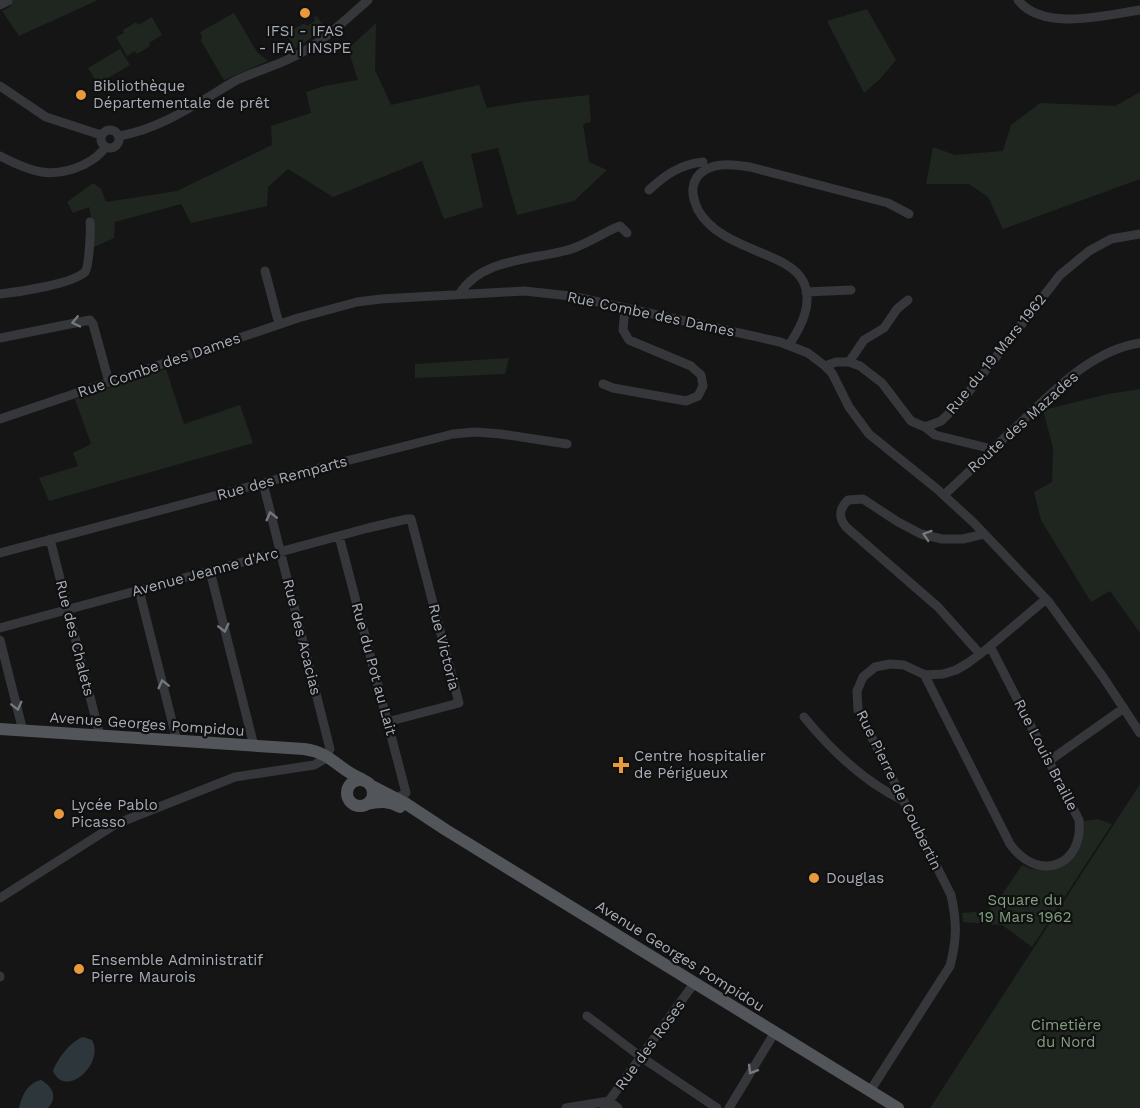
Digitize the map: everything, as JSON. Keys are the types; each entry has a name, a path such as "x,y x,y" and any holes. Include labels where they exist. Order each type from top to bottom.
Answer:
{"main road":[{"name":"Avenue Georges Pompidou","path":"0,729 316,750 349,773 397,798 898,1108"},
{"name":"Avenue Georges Pompidou","path":"326,758 348,787"},
{"path":"354,781 367,783 373,797 367,804 357,806 348,797 348,787 354,781"},
{"name":"Avenue Georges Pompidou","path":"367,804 388,802 446,830"}],"street":[{"path":"119,136 163,122 240,79 293,58 328,34 368,0"},
{"path":"1018,0 1022,5 1053,19 1075,19 1140,10"},
{"path":"0,6 8,1"},
{"path":"0,86 46,117 101,135"},
{"path":"110,129 116,131 119,136 117,145 112,148 105,147 101,135 110,129"},
{"path":"0,156 32,171 62,172 92,160 105,147"},
{"path":"649,190 662,178 677,169 703,162"},
{"path":"789,345 804,319 807,305 803,280 783,264 728,239 714,230 694,201 692,192 698,175 712,166 750,167 888,203 909,214"},
{"path":"0,294 20,292 62,282 85,273 89,264 90,222"},
{"path":"460,293 467,282 507,263 566,251 620,226 627,233"},
{"name":"Rue du 19 Mars 1962","path":"925,427 941,421 960,403 1060,275 1089,251 1111,239 1140,234"},
{"path":"265,271 279,324"},
{"path":"806,292 851,290"},
{"name":"Rue Combe des Dames","path":"0,419 279,324 357,302 460,293 524,291 571,296 759,336 808,353 832,373 849,407 869,434 944,495 1046,599 1140,733"},
{"path":"849,362 864,340 884,328 897,309 908,300"},
{"path":"603,384 613,388 686,401 698,396 703,386 700,375 691,366 629,340 623,330 625,308"},
{"path":"0,338 90,320 109,382"},
{"name":"Route des Mazades","path":"944,495 1058,387 1091,361 1129,345 1140,343"},
{"path":"825,366 836,362 849,362 867,370 882,384 911,421 925,427 935,435 992,449"},
{"name":"Rue des Remparts","path":"0,553 334,464 465,432 501,434 567,444"},
{"name":"Rue des Acacias","path":"263,483 330,749 326,758"},
{"path":"980,654 938,607 846,528 841,522 840,514 842,506 848,500 863,499 921,534 942,539 963,539 984,534"},
{"name":"Avenue Jeanne d'Arc","path":"0,628 339,536 411,519"},
{"name":"Rue Victoria","path":"387,722 459,703 411,519"},
{"name":"Rue du Pot au Lait","path":"339,536 406,793 397,798"},
{"name":"Rue des Chalets","path":"50,540 100,736"},
{"path":"210,571 254,746"},
{"path":"139,590 177,741"},
{"name":"Rue Pierre de Coubertin","path":"870,1091 950,966 956,944 956,922 951,895 858,710 857,691 863,677 875,667 890,663 904,665 924,674 943,674 956,670 980,654 1046,599"},
{"path":"0,640 23,731"},
{"name":"Rue Louis Braille","path":"924,674 1010,844 1018,855 1031,864 1043,867 1055,865 1068,858 1077,845 1080,831 1079,820 990,646"},
{"path":"1049,761 1124,708"},
{"path":"804,717 829,748 885,792 904,801"},
{"path":"0,898 121,822 235,777 308,767 326,758"},
{"name":"Rue des Roses","path":"566,1108 606,1104 695,982"},
{"path":"587,1016 641,1057 717,1108"},
{"path":"729,1108 775,1032"},
{"path":"606,1104 618,1108"}],"green space":[{"path":"14,0 98,0 19,36 2,11 11,6 10,2"},
{"path":"867,9 896,60 864,93 827,21"},
{"path":"234,13 257,52 268,61 224,80 201,41 200,32"},
{"path":"316,16 326,28 295,49 287,35 288,32 305,23 307,26 315,21"},
{"path":"152,17 162,35 137,54 135,51 127,56 116,37 136,22 138,25"},
{"path":"376,23 375,70 391,105 479,85 487,108 589,95 591,122 583,124 589,162 607,170 574,201 517,215 498,148 471,154 483,207 444,219 422,161 333,197 288,169 268,187 267,206 191,223 181,204 115,222 114,238 90,249 93,227 89,207 73,213 67,202 93,183 101,189 106,202 177,191 272,145 271,126 311,113 306,92 358,80 348,49"},
{"path":"120,49 130,65 98,84 88,68"},
{"path":"1140,92 1140,179 1003,229 988,197 969,184 926,184 933,147 955,155 1003,151 1011,125 1040,103 1115,106"},
{"path":"509,358 505,374 415,378 415,364"},
{"path":"166,369 184,424 240,405 253,443 49,501 39,478 78,466 73,453 91,444 75,399"},
{"path":"1140,389 1140,633 1110,591 1091,602 1041,520 1034,492 1052,482 1053,448 1043,410 1108,394"},
{"name":"Cimetière du Nord","path":"1140,784 1140,1108 930,1108"},
{"name":"Square du 19 Mars 1962","path":"1097,819 1112,824 1032,947 1002,925 963,922 962,913 987,911 997,902 1022,865 1031,869 1044,870 1074,854 1082,842 1084,821"}],"shaded area":[{"path":"83,1037 92,1040 95,1049 89,1068 74,1080 66,1082 59,1079 53,1071 58,1061 69,1047"},
{"path":"41,1080 53,1092 53,1100 48,1108 19,1108 29,1087"}],"place":[{"name":"IFSI - IFAS - IFA | INSPE","path":"305,13"},
{"name":"Bibliothèque Départementale de prêt","path":"81,95"},
{"name":"Centre hospitalier de Périgueux","path":"621,765"},
{"name":"Lycée Pablo Picasso","path":"59,814"},
{"name":"Douglas","path":"814,878"},
{"name":"Ensemble Administratif Pierre Maurois","path":"79,969"}]}
